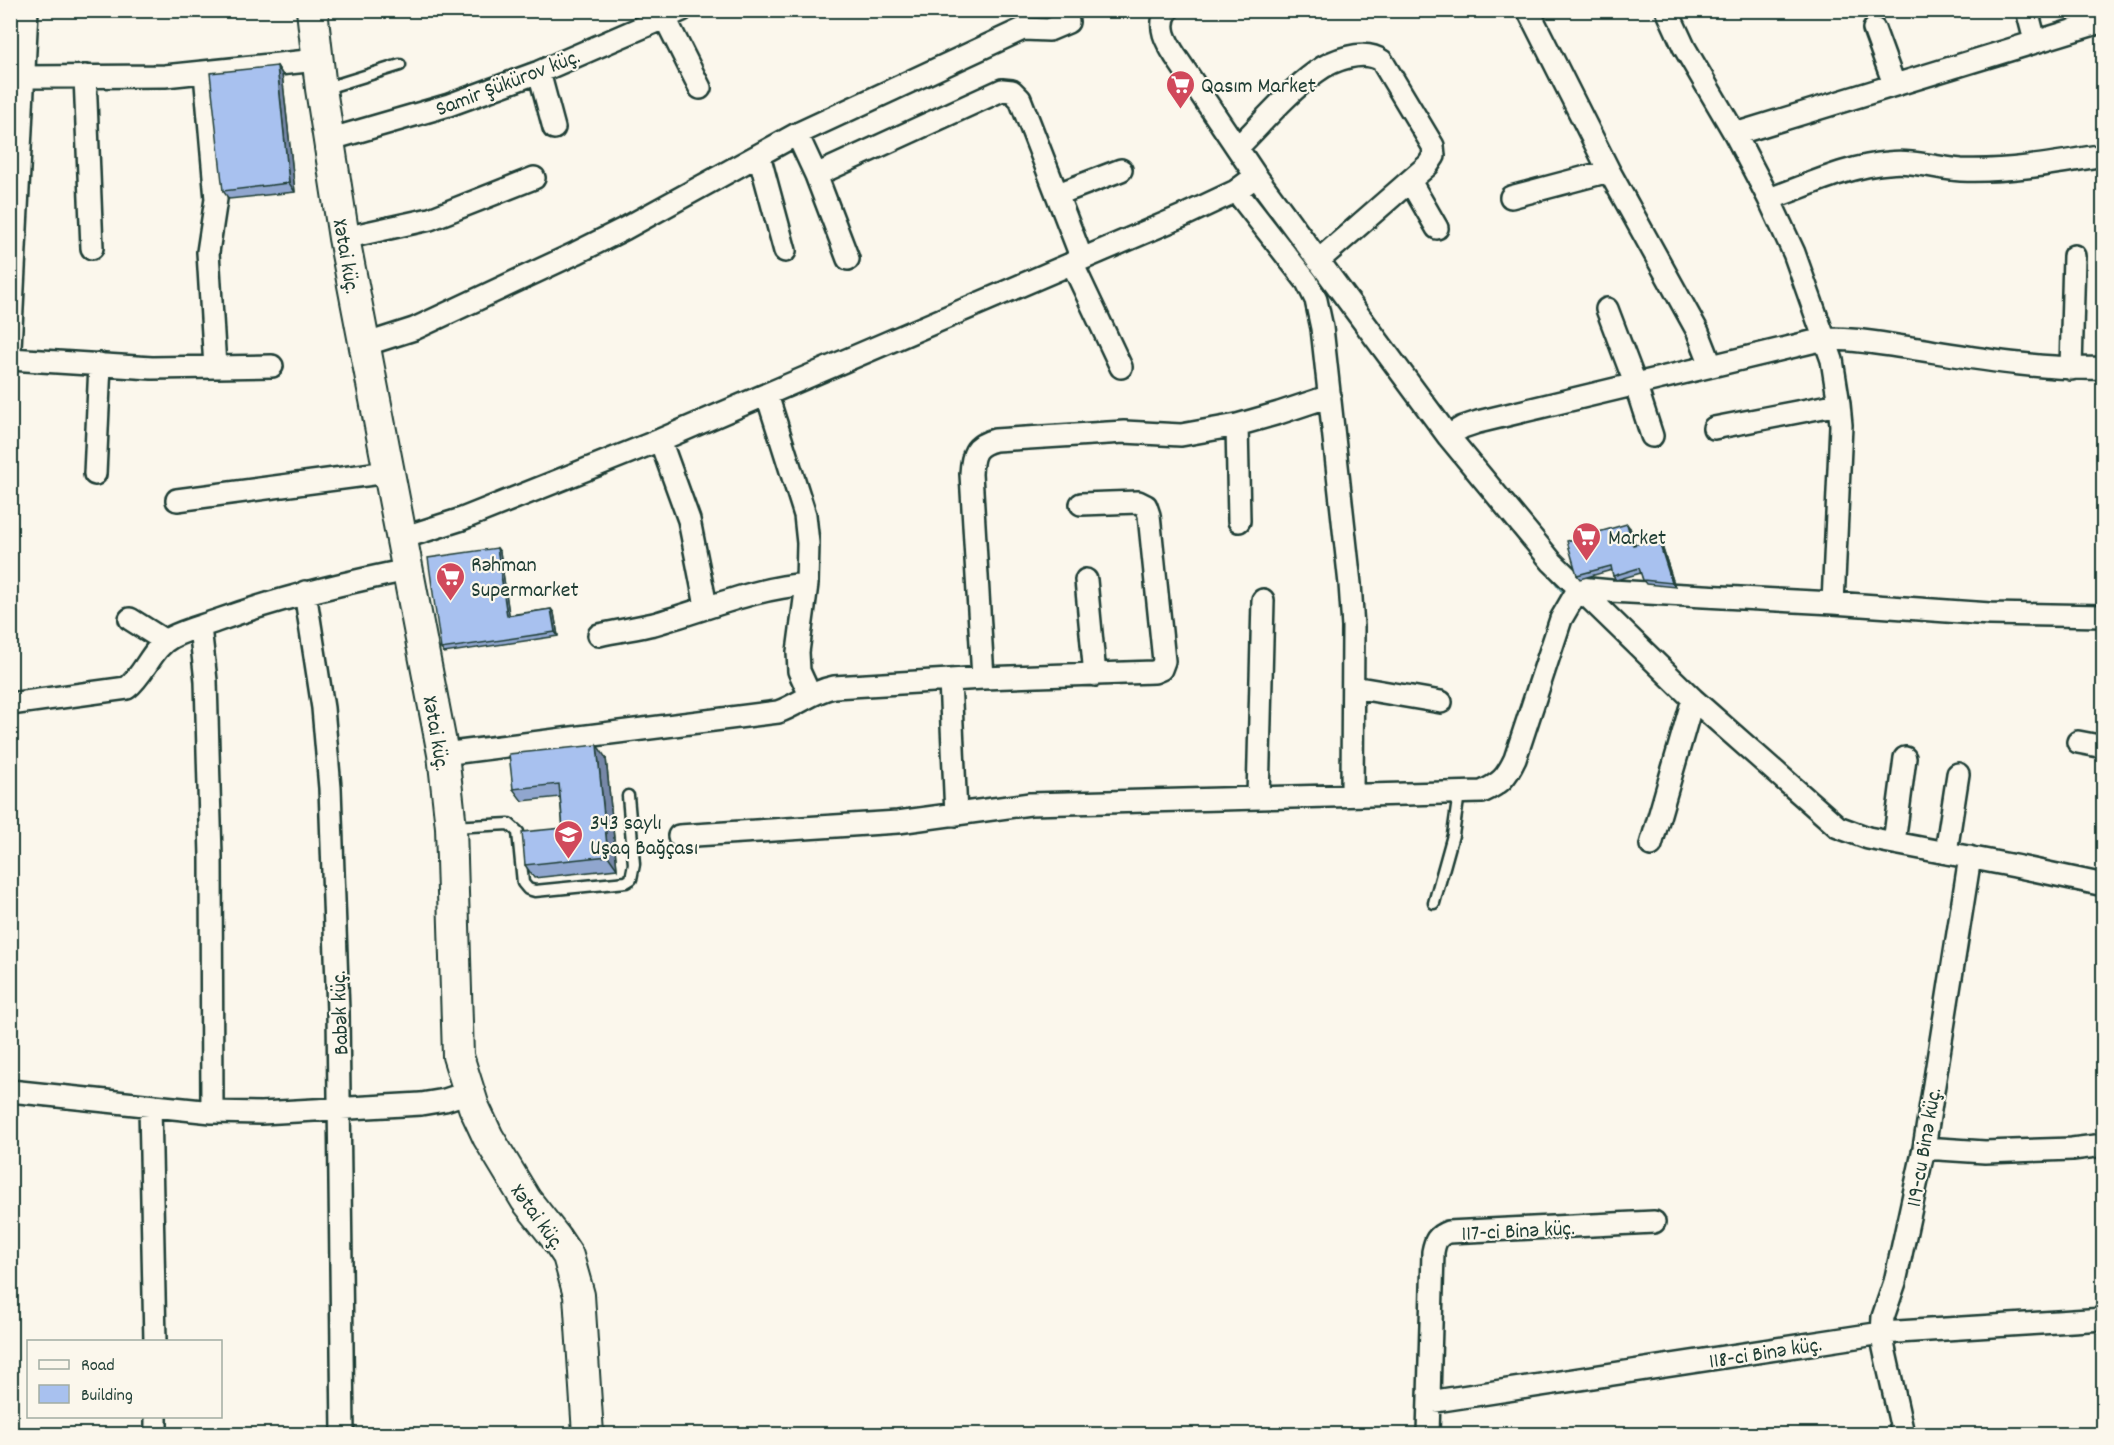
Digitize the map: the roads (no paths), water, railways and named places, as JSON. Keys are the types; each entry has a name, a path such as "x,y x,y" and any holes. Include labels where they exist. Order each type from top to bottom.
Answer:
{"street":[{"path":"10,348 27,10"},
{"name":"Xətai küç.","path":"312,10 328,140 344,238 443,754 451,827 458,1056 469,1092 488,1137 526,1200 568,1256 579,1295 588,1434"},
{"path":"1528,10 1609,171 1698,332 1711,365"},
{"path":"1667,10 1684,47 1735,134 1769,199 1794,253 1832,360 1841,424 1833,603"},
{"path":"2028,10 2035,41"},
{"path":"1163,12 1162,28 1165,40 1256,176 1448,436 1552,562 1693,699 1838,827 1868,838 1970,856 2103,885"},
{"path":"674,14 700,88"},
{"name":"Samir Şükürov küç.","path":"328,140 437,109 539,72 674,14"},
{"path":"1735,134 2103,21"},
{"path":"364,345 414,329 576,253 797,134 1023,29 1049,30 1068,22"},
{"path":"1874,28 1894,84"},
{"path":"1238,147 1318,70 1338,60 1363,56 1376,57 1382,61 1433,146 1434,156 1428,165 1318,261"},
{"path":"539,72 554,128"},
{"path":"23,76 154,76 205,73 319,75"},
{"path":"205,73 216,199 208,252 215,367"},
{"path":"85,76 92,248"},
{"path":"816,175 1002,90 1012,91 1020,99 1058,194 1077,261 1121,367"},
{"path":"797,134 816,175 848,259"},
{"path":"759,155 784,251"},
{"path":"1769,199 1856,169 1886,163 1908,162 1959,170 1991,170 2103,155"},
{"path":"1058,194 1121,170"},
{"path":"1511,197 1609,171"},
{"path":"402,538 462,519 767,395 1185,215 1236,191 1256,176"},
{"path":"344,238 430,219 534,178"},
{"path":"1410,181 1437,228"},
{"path":"1236,191 1308,282 1316,300 1322,328 1351,595 1353,627 1352,794"},
{"path":"2071,369 2074,256"},
{"path":"1607,309 1652,436"},
{"path":"1448,436 1463,427 1478,422 1824,339 1868,341 2040,367 2103,368"},
{"path":"10,359 152,368 272,366"},
{"path":"95,474 100,364"},
{"path":"767,395 805,515 808,543 807,584 798,652 799,671 810,695"},
{"path":"983,678 971,474 972,459 977,449 984,443 995,440 1124,432 1169,436 1237,425 1330,396"},
{"path":"1714,428 1839,404"},
{"path":"1237,425 1239,520"},
{"path":"660,440 689,520 706,606"},
{"path":"177,500 388,472"},
{"path":"443,754 778,712 795,706 810,695 834,687 983,678 1154,672 1161,669 1164,661 1149,515 1146,506 1138,502 1081,504"},
{"path":"10,704 127,688 136,681 165,641 172,637 252,608 305,592 408,570"},
{"path":"1086,580 1095,675"},
{"path":"599,634 654,624 706,606 780,587 807,584"},
{"path":"1579,588 1990,614 2103,616"},
{"path":"679,836 898,822 1030,804 1482,792 1506,777 1515,759 1561,619 1579,588"},
{"name":"Babək küç.","path":"305,592 323,708 330,788 340,1109 343,1434"},
{"path":"1258,798 1263,600"},
{"path":"130,619 165,641"},
{"path":"200,627 206,681 211,857 212,1112"},
{"path":"950,680 956,815"},
{"path":"1353,687 1441,702"},
{"path":"1651,845 1693,699"},
{"path":"2078,742 2103,747"},
{"path":"1894,843 1905,758"},
{"path":"1946,852 1958,774"},
{"name":"119-cu Binə küç.","path":"1903,1434 1882,1333 1883,1317 1902,1253 1924,1148 1970,856"},
{"path":"10,1091 212,1112 261,1113 421,1104 469,1092"},
{"path":"150,1106 155,1340"},
{"path":"1924,1148 1985,1152 2072,1149 2103,1145"},
{"name":"117-ci Binə küç.","path":"1428,1434 1433,1252 1435,1241 1440,1235 1448,1232 1654,1222"},
{"name":"118-ci Binə küç.","path":"1429,1402 1882,1333 2103,1320"},
{"path":"156,1418 156,1434"}],"lane":[{"path":"319,75 400,65"},
{"path":"1434,903 1455,825 1460,793"},
{"path":"451,827 508,824 514,827 518,832 523,883 528,889 535,891 626,882 631,879 634,864 628,796"}],"waterway":[{"path":"1312,272 1338,304"},
{"path":"1550,573 1562,589"}],"place":[{"name":"Qasım Market","path":"1180,110"},
{"name":"Market","path":"1587,562"},
{"name":"Rəhman Supermarket","path":"450,602"},
{"name":"343 saylı Uşaq Bağçası","path":"569,860"}]}
